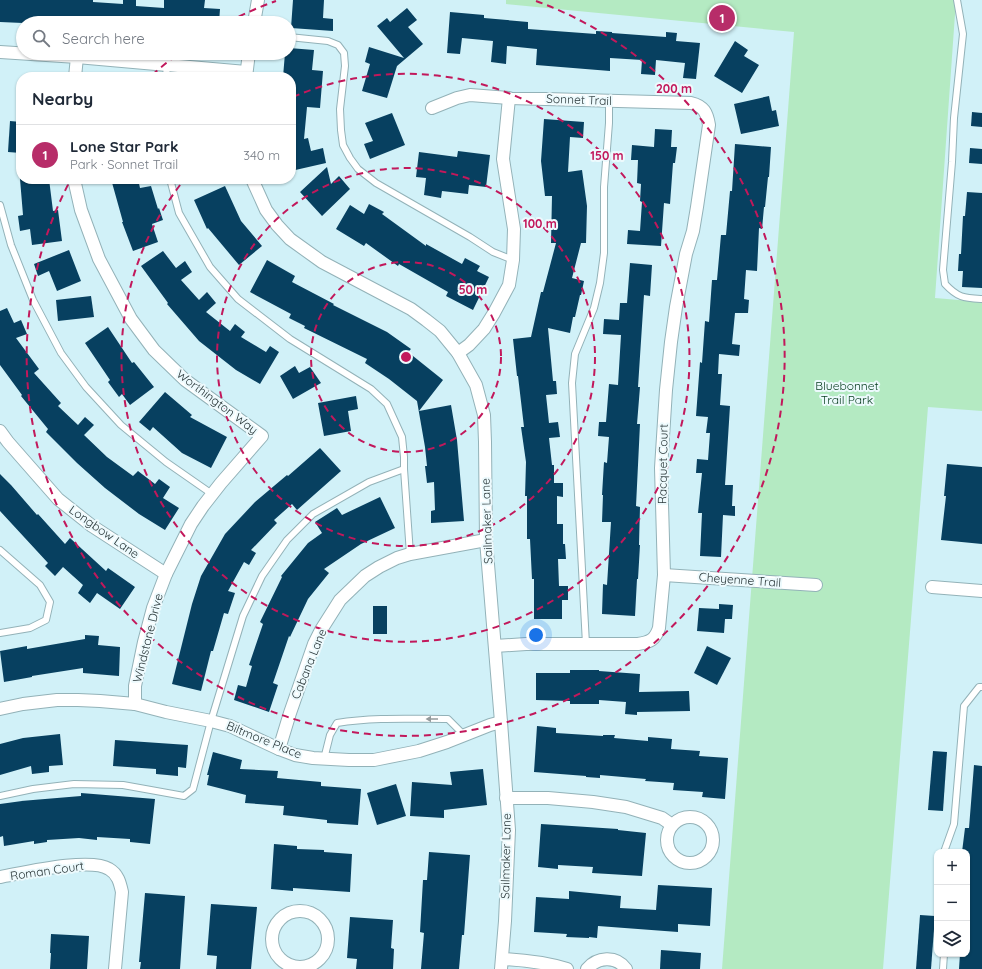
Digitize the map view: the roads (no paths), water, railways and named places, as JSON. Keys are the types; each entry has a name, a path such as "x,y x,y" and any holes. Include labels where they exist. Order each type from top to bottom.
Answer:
{"street":[{"path":"255,16 258,0"},
{"path":"0,52 16,53"},
{"path":"76,72 77,60"},
{"path":"96,60 167,71 187,72"},
{"path":"246,72 248,60"},
{"name":"Sonnet Trail","path":"432,108 457,98 470,95 509,98 691,103 698,105 705,112 708,120 708,131"},
{"path":"458,353 469,345 484,329 509,285 513,260 514,229 503,159 509,98"},
{"name":"Racquet Court","path":"495,646 526,644 638,644 648,642 657,634 659,628 664,574 661,468 666,390 676,307 697,207 708,131"},
{"name":"Worthington Way","path":"75,184 81,210 99,259 130,319 154,350 185,380 262,436"},
{"name":"Sailmaker Lane","path":"254,184 266,210 290,239 322,262 411,309 426,320 440,331 458,353 476,384 484,415 486,442 486,540 509,830 505,921 501,964"},
{"name":"Longbow Lane","path":"0,431 58,499 92,526 166,574"},
{"name":"Windstone Drive","path":"135,704 135,686 144,642 153,608 166,574 191,524 212,494 262,436"},
{"name":"Cabana Lane","path":"279,748 314,644 340,600 365,576 397,558 410,554 486,540"},
{"name":"Cheyenne Trail","path":"664,574 816,585"},
{"path":"932,587 982,591"},
{"name":"Biltmore Place","path":"0,709 23,704 57,700 93,700 135,704 230,726 295,755 324,759 374,760 419,751 501,722"},
{"path":"506,798 548,798 626,807 662,818 672,825"},
{"name":"Roman Court","path":"0,878 49,868 80,865 102,866 110,869 116,876 122,892 116,969"},
{"path":"299,911 312,913 322,921 328,932 328,945 323,956 314,967 301,968 289,966 279,958 273,947 272,934 277,922 287,914 299,911"},
{"path":"587,969 598,960 608,959 617,961 626,969"},
{"path":"501,964 533,961 567,969"}],"lane":[{"path":"956,0 963,34 954,118 943,270 944,284 958,296 982,299"},
{"path":"296,38 328,41 338,45 344,53 345,66 340,109 341,130 343,145 358,170 376,183 470,237 493,252 513,260"},
{"path":"586,644 572,382 576,354 594,308 600,283 604,253 604,187 609,123 609,101"},
{"path":"171,184 179,213 210,267 238,299 290,339 371,389 387,404 402,437 410,554"},
{"path":"0,205 11,245 33,300 61,353 86,387 121,425 166,462 212,494"},
{"path":"0,796 33,789 74,784 123,785 184,796 193,789 211,721 243,616 262,576 287,540 313,514 369,482 404,469"},
{"path":"0,550 40,585 50,602 46,620 30,628 0,633"},
{"path":"945,849 954,824 964,706 978,687 982,687"},
{"path":"324,759 330,735 337,723 351,721 448,719 464,735"},
{"path":"943,969 944,957"}],"place":[{"name":"Lone Star Park","path":"722,18"}],"park label":[{"name":"Bluebonnet Trail Park","path":"847,393"}]}
